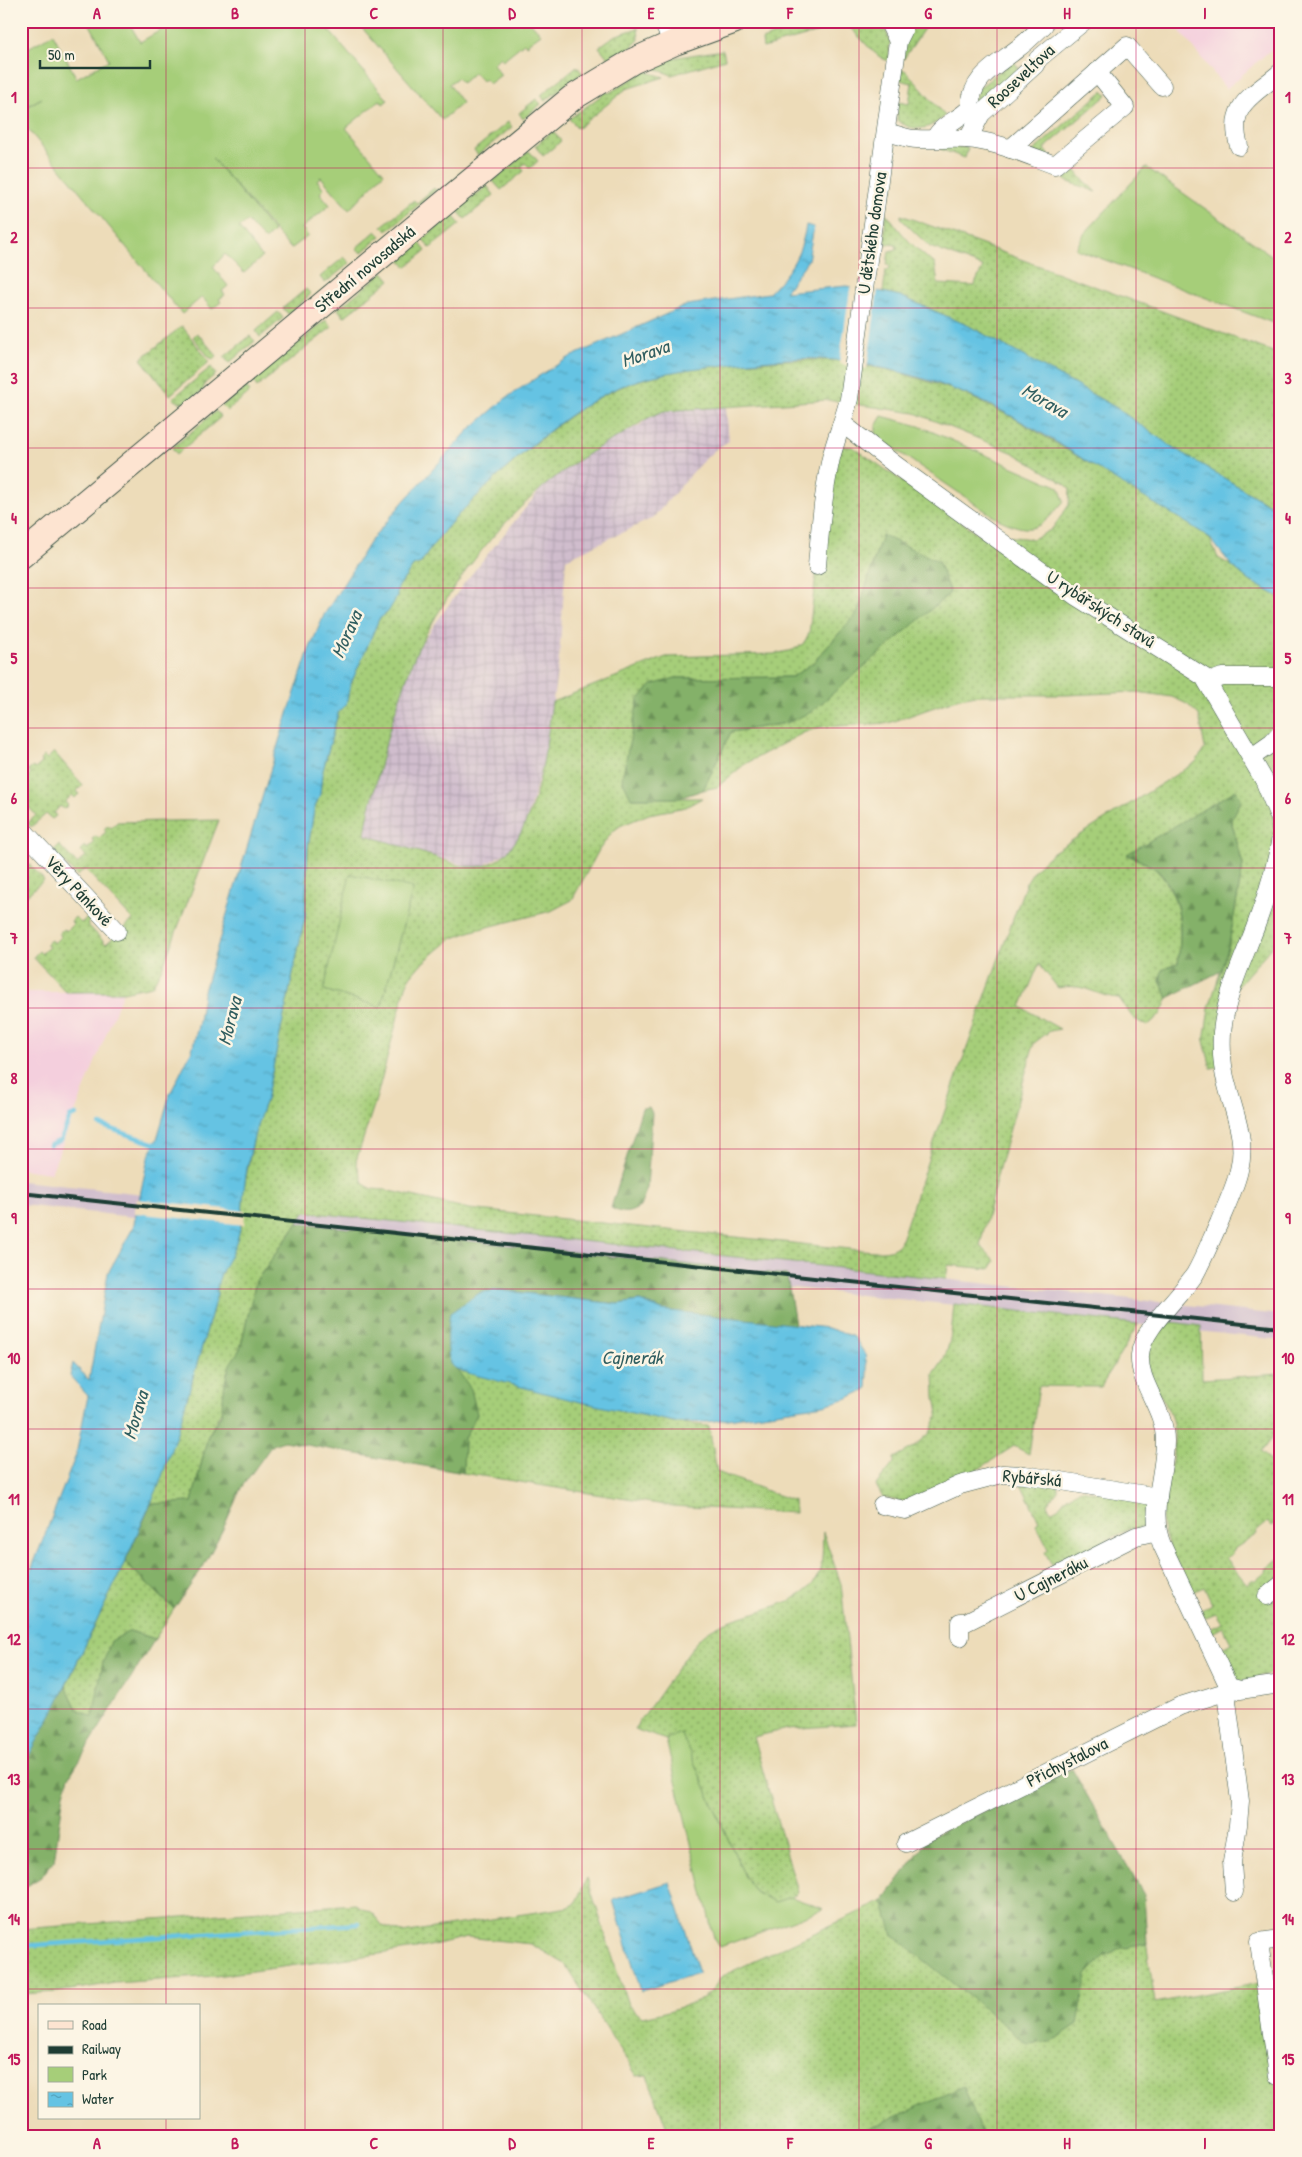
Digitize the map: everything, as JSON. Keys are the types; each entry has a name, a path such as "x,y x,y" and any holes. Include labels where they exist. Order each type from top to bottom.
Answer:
{"main road":[{"name":"Střední novosadská","path":"21,556 543,121 600,80 633,61 673,43 734,21"}],"street":[{"path":"662,21 673,43"},
{"path":"888,21 898,42"},
{"name":"U dětského domova","path":"816,566 823,505 831,461 849,399 898,42 903,31 904,21"},
{"name":"Rooseveltova","path":"970,134 981,114 994,101 1035,65 1038,59 1084,21"},
{"path":"935,138 940,129 954,122 970,108 970,100 982,76 1020,47 1044,25"},
{"path":"1010,149 1127,46 1162,86"},
{"path":"1020,47 1035,65"},
{"path":"886,133 895,133 914,140 970,134 1055,165 1124,107 1097,72"},
{"path":"1239,146 1235,125 1239,108 1281,72"},
{"name":"U rybářských stavů","path":"843,424 897,466 1077,597 1198,672 1208,682 1252,757 1272,798 1280,819 1281,830"},
{"path":"1208,682 1222,677 1281,677"},
{"path":"1252,757 1272,743 1281,733"},
{"name":"Věry Pánkové","path":"21,828 116,931"},
{"path":"1234,1892 1232,1862 1240,1801 1227,1701 1230,1687 1157,1531 1158,1496 1165,1430 1157,1404 1141,1372 1140,1354 1144,1342 1152,1329 1195,1273 1232,1193 1240,1168 1242,1156 1240,1130 1223,1066 1224,1022 1230,992 1257,922 1276,862 1281,837"},
{"name":"Rybářská","path":"882,1505 905,1510 960,1485 1002,1474 1025,1475 1158,1496"},
{"name":"U Cajneráku","path":"960,1637 960,1622 969,1620 1136,1536 1157,1531"},
{"path":"1267,1596 1281,1585"},
{"name":"Přichystalova","path":"906,1843 1180,1706 1222,1693 1230,1687 1240,1690 1281,1684"},
{"path":"1281,1939 1259,1942 1278,2076 1281,2076"}],"shaded area":[{"path":"1172,21 1281,21 1281,41 1226,89"},
{"path":"726,406 729,441 717,448 700,464 653,518 566,559 559,659 544,761 525,825 519,838 509,851 483,866 470,867 364,835 389,725 417,649 465,582 545,484 602,444 640,425 650,416 664,411"},
{"path":"21,992 123,992 51,1173 21,1169"},
{"path":"21,1181 1281,1315 1281,1340 21,1205"}],"green space":[{"path":"88,21 128,21 140,42 177,21 321,21 388,100 383,104 380,100 346,128 384,173 349,210 321,177 317,180 324,189 320,193 330,205 302,228 308,236 292,248 288,246 212,158 274,232 265,240 247,221 239,228 262,257 244,273 225,254 213,267 228,286 222,291 225,295 219,299 221,302 212,309 202,297 182,314 21,121 21,110 42,98 21,109 21,52 53,34 76,77 75,79 109,60"},
{"path":"356,21 533,21 531,23 541,34 526,45 524,43 503,60 500,57 493,64 501,75 489,84 485,79 482,81 474,72 462,83 457,78 449,84 462,103 442,120"},
{"path":"810,21 829,21 830,26 826,30 763,48 762,40"},
{"path":"872,21 882,21 890,41 889,61 874,52 851,29 853,26"},
{"path":"908,21 929,21 903,60"},
{"path":"638,28 639,40 624,54 621,51 608,58 599,47 614,36"},
{"path":"723,50 725,59 672,75 656,69 653,63 665,59"},
{"path":"1013,61 1019,68 968,124 964,124 979,88"},
{"path":"577,66 582,73 545,101 541,95"},
{"path":"902,69 906,71 945,116 934,124 922,128 910,127 897,120 898,102 909,104 912,83 900,80"},
{"path":"641,70 664,77 626,89 578,128 569,119 606,92 609,93 639,75"},
{"path":"1103,91 1107,95 1044,149 1050,157 1032,152"},
{"path":"536,99 541,104 523,119 519,113"},
{"path":"508,122 512,127 478,155 474,150"},
{"path":"553,131 561,141 543,156 535,146"},
{"path":"895,145 894,187 888,199 888,195"},
{"path":"939,145 968,148 965,158 940,149"},
{"path":"529,151 538,161 530,168 525,163 521,167 524,171 501,190 493,181"},
{"path":"1146,167 1281,262 1281,326 1076,249 1084,234"},
{"path":"1075,170 1085,182 1097,192 1064,179"},
{"path":"487,186 494,195 465,219 457,210"},
{"path":"434,188 436,190 387,231 382,226 414,200 417,203"},
{"path":"885,214 889,216 916,248 935,264 938,284 974,286 983,267 930,247 901,219 901,215 1281,355 1281,512 1172,447 1115,407 969,326 900,296 883,292 886,270 889,270 890,266 887,265 889,251 897,249 896,245 887,244 885,238"},
{"path":"452,215 460,224 430,248 423,239"},
{"path":"376,231 381,236 361,253 356,248"},
{"path":"419,242 426,251 406,267 399,259"},
{"path":"344,257 350,263 325,283 320,277"},
{"path":"383,272 390,280 344,317 338,309"},
{"path":"306,289 311,294 288,314 283,308"},
{"path":"278,312 283,318 260,337 256,331"},
{"path":"326,320 332,327 257,387 253,381"},
{"path":"182,326 208,360 208,363 170,395 141,359"},
{"path":"197,333 217,356 213,359 209,357 193,337"},
{"path":"250,336 255,341 229,363 224,357"},
{"path":"785,360 833,360 894,371 958,391 1014,418 1209,537 1218,558 1232,566 1250,581 1281,598 1281,936 1229,996 1223,1066 1211,1068 1204,1041 1209,1008 1229,944 1243,865 1231,820 1127,855 1148,864 1166,882 1176,904 1180,927 1178,963 1162,970 1160,981 1168,998 1160,1015 1147,1026 1133,1018 1119,998 1102,995 1083,988 1058,988 1039,964 1021,1007 1060,1029 1050,1031 1034,1043 999,1168 980,1245 995,1261 990,1269 948,1265 946,1279 305,1212 256,1281 240,1349 227,1372 224,1406 208,1436 192,1502 151,1504 180,1423 217,1294 216,1283 241,1228 244,1187 256,1126 266,1100 305,917 308,848 314,810 320,794 322,774 338,713 346,705 350,686 379,619 388,612 397,589 413,566 421,563 431,547 468,504 524,453 558,425 594,400 621,387 660,374 702,367","holes":["827,400 915,413 1014,453 1065,484 1070,489 1069,505 1052,529 1033,539 994,535 983,537 853,447 843,446 837,457 817,566 809,633 804,643 793,650 774,654 666,657 552,702 541,775 533,802 523,828 510,849 493,863 471,867 463,866 365,835 383,754 397,706 418,649 456,584 478,554 529,499 557,475 588,454 664,411","882,535 950,593 787,723 731,732 703,790 717,787 745,764 803,733 820,727 889,723 960,698 976,695 1066,695 1137,692 1172,697 1187,704 1199,715 1205,748 1196,762 1052,853 1034,870 1026,883 994,972 900,1243 892,1249 859,1250 469,1209 386,1190 371,1189 363,1183 356,1161 377,1096 406,986 410,977 420,965 451,939 472,931 551,911 572,900 599,850 612,832 620,826 649,814 686,807 702,798 631,798 675,678 792,677 814,662 858,612","413,888 381,1007 324,990"]},
{"path":"211,367 216,374 205,383 203,390 192,399 181,402 173,398"},
{"path":"246,387 250,392 227,411 222,406"},
{"path":"216,411 221,417 177,454 172,448"},
{"path":"882,416 919,426 1059,487 1064,501 1048,518 1034,527 1019,527 996,518 876,435 876,426"},
{"path":"882,535 938,561 950,593 811,712 787,723 731,732 703,790 679,798 631,798 622,779 638,700 652,685 675,678 792,677 814,662 858,612"},
{"path":"54,752 83,785 77,791 79,794 75,798 72,795 65,802 68,805 64,809 60,806 54,813 56,816 52,819 46,814 31,827 28,823 36,815 21,799 21,778 24,780 31,774 28,771 33,767 35,769 42,763 40,760 44,756 47,759"},
{"path":"1236,790 1242,800 1231,820 1243,865 1229,944 1221,971 1168,998 1160,981 1162,970 1178,963 1180,927 1176,903 1166,881 1158,871 1127,854"},
{"path":"219,820 163,966 152,986 123,992 66,992 34,958 39,951 43,955 42,953 49,947 46,944 51,940 54,943 61,936 59,933 63,929 66,931 73,924 71,921 75,917 81,923 89,916 77,903 80,900 95,916 87,924 106,944 133,920 85,869 77,876 53,851 59,845 77,864 86,856 80,850 85,846 87,849 94,843 92,839 96,836 99,838 106,832 104,829 108,825 111,828 117,822"},
{"path":"29,864 44,880 21,900 21,871"},
{"path":"350,874 413,888 381,1007 324,990"},
{"path":"649,1107 652,1113 647,1188 640,1207 629,1212 619,1211 611,1208 642,1108"},
{"path":"298,1223 787,1275 795,1325 662,1310 640,1301 617,1304 499,1290 450,1360 471,1389 477,1414 464,1438 463,1473 284,1441 272,1445 241,1488 223,1529 203,1567 174,1609 125,1562 151,1504 192,1502 208,1436 221,1415 225,1382 230,1364 240,1349 256,1281"},
{"path":"954,1304 1138,1324 1101,1387 1039,1386 1029,1454 1014,1446 971,1474 922,1500 901,1501 883,1498 876,1485 894,1463 894,1458 914,1447 930,1433 938,1414 934,1374 940,1366 947,1349"},
{"path":"1172,1322 1201,1326 1202,1379 1281,1374 1281,1425 1261,1452 1281,1469 1281,1506 1278,1509 1281,1512 1281,1519 1272,1526 1268,1522 1256,1532 1257,1534 1231,1551 1233,1553 1226,1559 1247,1584 1253,1579 1255,1581 1278,1559 1281,1560 1281,1672 1259,1676 1256,1680 1241,1682 1234,1680 1219,1650 1231,1643 1223,1627 1212,1633 1210,1629 1222,1623 1216,1613 1204,1618 1201,1610 1212,1604 1204,1587 1192,1592 1165,1535 1162,1515 1174,1447 1173,1424 1167,1407 1150,1375 1147,1354 1160,1329"},
{"path":"454,1367 554,1395 679,1423 709,1426 717,1472 794,1501 795,1513 671,1506 463,1473 464,1438 477,1414"},
{"path":"1018,1477 1058,1485 1058,1490 1047,1504 1052,1511 1058,1508 1067,1497 1081,1489 1147,1502 1150,1507 1150,1523 1135,1530 1131,1528 1053,1567 1045,1552 1049,1549 1036,1524 1039,1521"},
{"path":"823,1532 841,1584 856,1724 788,1729 753,1737 798,1892 791,1897 775,1902 755,1892 745,1877 681,1733 666,1740 634,1729 694,1644 701,1637 713,1628 781,1604 809,1589 821,1567"},
{"path":"125,1562 174,1609 155,1639 130,1631 97,1701 93,1717 77,1709 66,1686"},
{"path":"130,1631 155,1639 69,1777 64,1793 54,1861 41,1877 21,1890 21,1770 66,1686 77,1709 93,1717 102,1666 111,1641"},
{"path":"681,1733 745,1877 755,1892 775,1902 791,1897 824,1909 720,1947 714,1938 666,1740"},
{"path":"1072,1769 1144,1895 1147,1944 1118,1949 1103,1957 1087,1974 1078,2024 1051,2042 1028,2044 893,1935 883,1901 930,1837"},
{"path":"930,1837 1146,1940 1155,2003 1265,1982 1281,2076 1281,2136 670,2136 647,2075 637,2076 565,1964 531,1944 467,1937 416,1949 215,1976 115,1983 57,1992 21,1994 21,1929 355,1904 372,1913 383,1926 402,1933 569,1907 575,1904 587,1878 628,2005 642,2017 676,2009 695,2002 707,1995 722,1976 883,1901"},
{"path":"964,2086 982,2136 852,2136"}],"water":[{"name":"Morava","path":"806,225 814,227 808,260 785,292 846,286 883,292 900,296 969,326 1115,407 1172,447 1281,512 1281,598 1250,581 1232,566 1209,537 1018,419 978,399 943,385 913,375 866,365 820,359 776,360 692,369 642,379 619,387 585,405 510,465 456,518 437,539 421,563 413,566 397,589 397,597 388,612 379,619 350,686 346,705 338,713 322,774 320,794 314,810 308,848 305,917 266,1100 258,1121 250,1155 238,1238 223,1269 217,1287 217,1294 180,1423 159,1485 118,1577 54,1710 21,1770 21,1596 76,1455 88,1396 70,1376 73,1363 89,1380 108,1273 133,1228 148,1158 157,1139 170,1094 192,1050 203,994 280,738 309,650 324,615 369,543 403,502 468,431 506,398 570,357 687,305 769,293 794,262"},
{"name":"Cajnerák","path":"499,1290 617,1304 640,1301 662,1310 828,1328 854,1337 865,1354 868,1374 867,1389 848,1398 824,1405 707,1422 679,1423 576,1401 471,1374 455,1368 449,1358 448,1351 450,1313 481,1292"},
{"path":"670,1882 699,1973 641,1991 613,1900"}],"pier":[{"path":"851,284 878,289 867,369 839,364"},
{"path":"137,1199 245,1211 244,1225 134,1213"}],"waterway":[{"path":"50,1145 61,1140 70,1117 76,1115"},
{"path":"100,1125 158,1145"},
{"path":"21,1946 359,1924"}],"railway":[{"path":"21,1193 1281,1328"}]}
